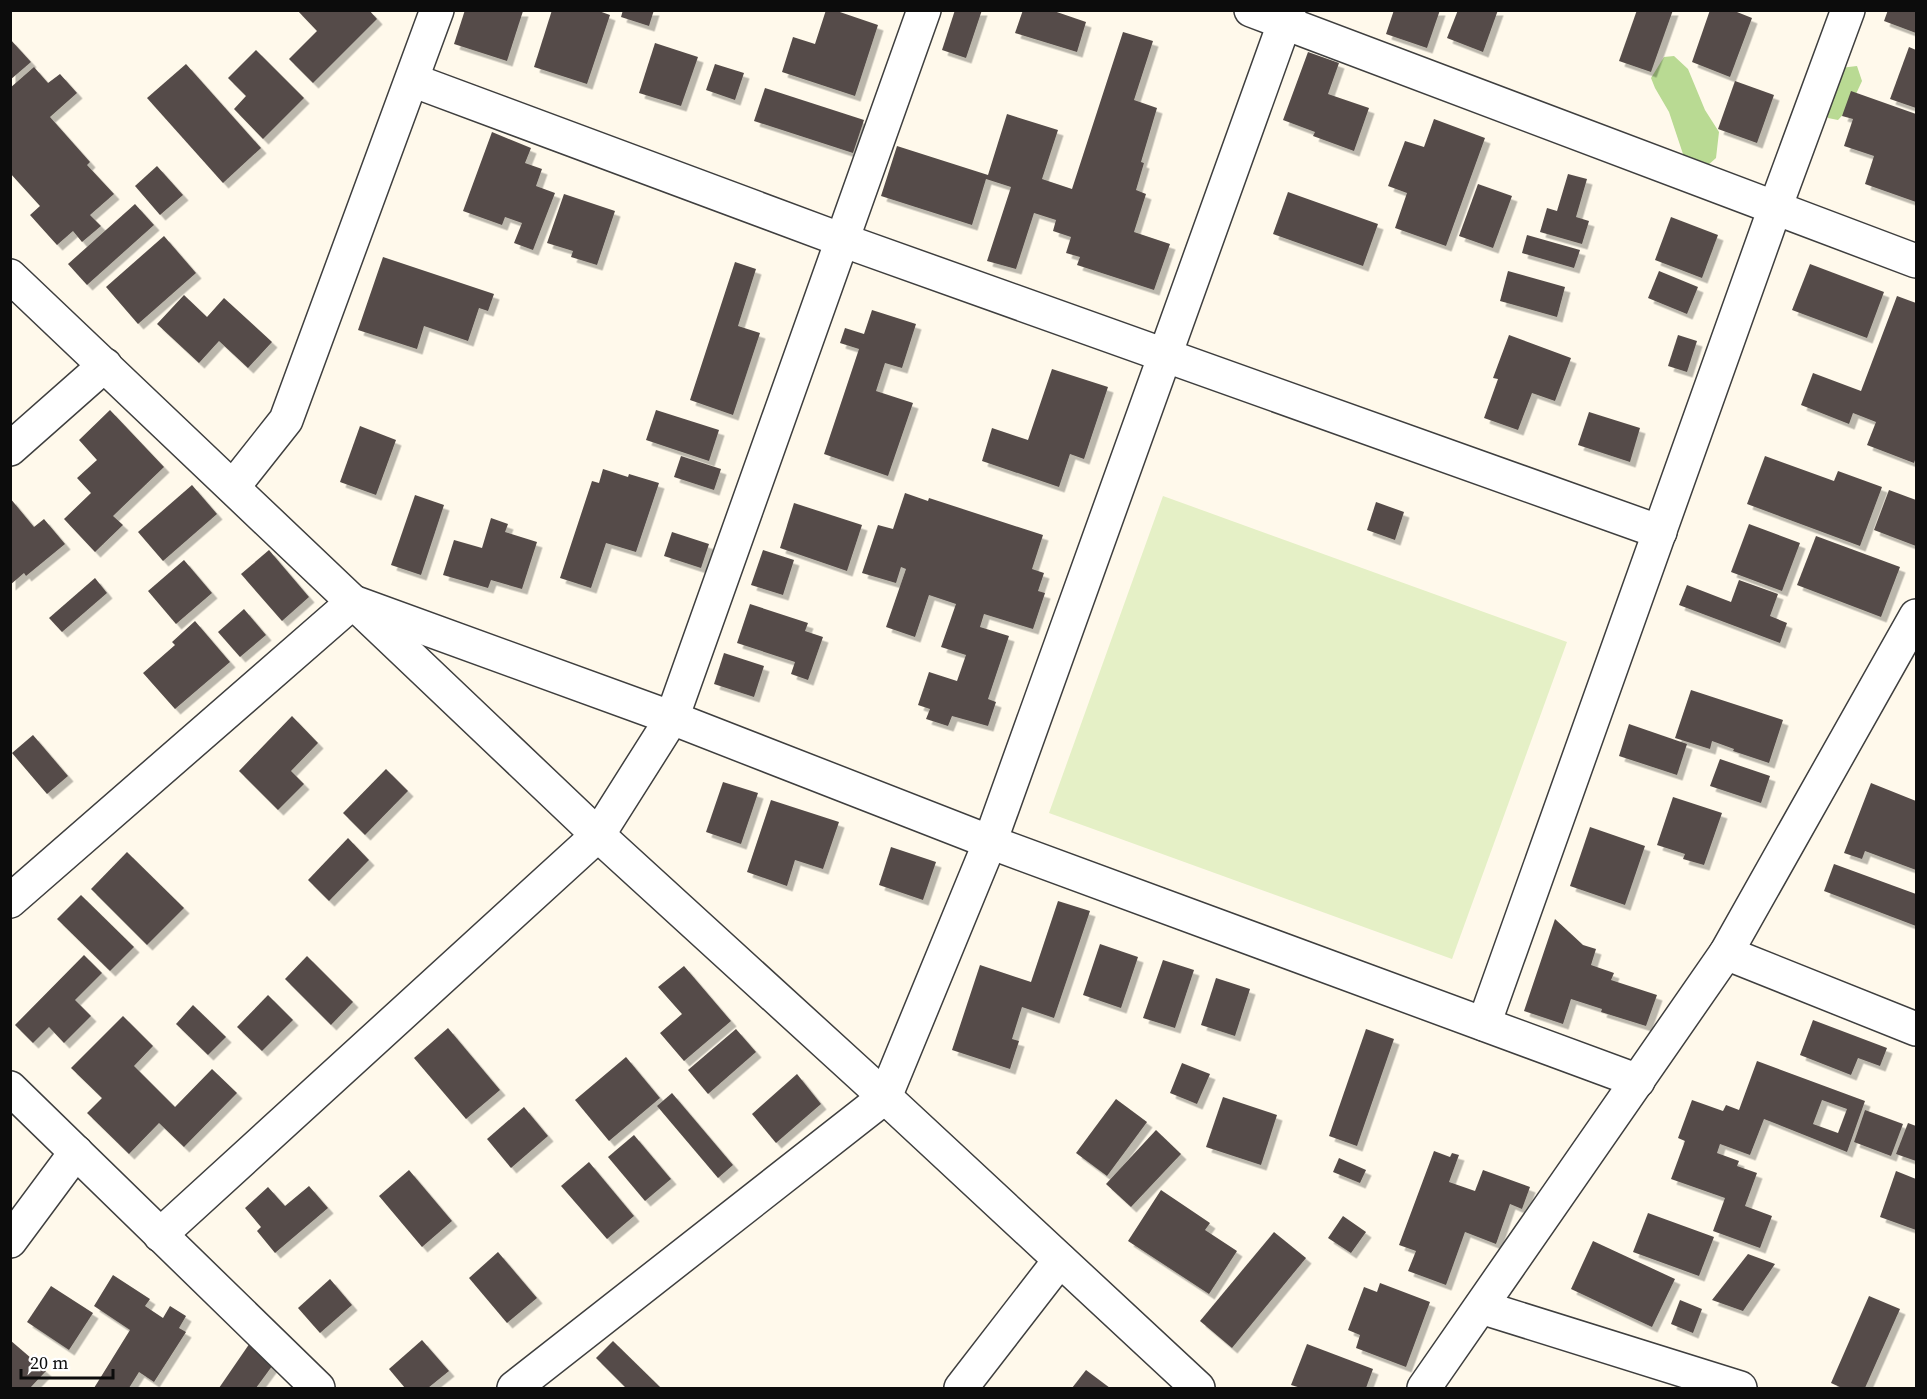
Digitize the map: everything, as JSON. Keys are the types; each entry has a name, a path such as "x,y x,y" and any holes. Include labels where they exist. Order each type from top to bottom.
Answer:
{"street":[{"path":"233,487 286,420 437,10"},
{"path":"160,1235 598,836 672,718 924,10"},
{"path":"1251,10 1286,17 1917,261"},
{"path":"1484,1024 1775,208 1848,10"},
{"path":"514,1389 885,1097 990,842 1286,17"},
{"path":"412,80 842,240 1660,531"},
{"path":"10,276 598,836 885,1097 1198,1389"},
{"path":"10,449 105,365"},
{"path":"353,602 672,718 990,842 1638,1081"},
{"path":"10,901 353,602"},
{"path":"1424,1389 1726,952 1911,636"},
{"path":"1726,952 1917,1029"},
{"path":"10,1088 318,1389"},
{"path":"10,1241 76,1152"},
{"path":"961,1389 1060,1260"},
{"path":"1481,1307 1740,1389"}],"green space":[{"path":"1674,56 1688,69 1705,110 1719,132 1716,158 1707,166 1684,157 1669,112 1651,78 1664,57"},
{"path":"1857,66 1862,81 1850,107 1838,120 1828,118 1829,81 1840,68"},
{"path":"1163,496 1567,642 1452,959 1049,813"}],"building":[{"path":"297,10 369,10 377,19 313,83 289,59 317,31"},
{"path":"465,10 523,11 507,61 454,44"},
{"path":"552,10 596,10 610,15 587,84 534,67"},
{"path":"623,10 654,10 649,26 621,17"},
{"path":"826,10 834,10 878,25 855,96 782,72 793,37 815,44"},
{"path":"955,10 982,10 966,58 942,50"},
{"path":"1023,10 1051,10 1086,22 1077,52 1015,33"},
{"path":"1394,10 1440,10 1427,48 1386,34"},
{"path":"1458,10 1498,10 1483,52 1447,38"},
{"path":"1637,10 1673,10 1651,72 1619,61"},
{"path":"1710,10 1732,10 1752,18 1730,77 1692,62"},
{"path":"1888,10 1916,10 1916,33 1884,21"},
{"path":"1123,32 1153,41 1134,100 1157,108 1141,162 1144,163 1136,190 1146,194 1134,232 1170,244 1154,290 1077,265 1080,257 1066,253 1071,237 1053,231 1056,220 1034,213 1016,269 987,261 1011,187 986,179 972,225 881,196 897,146 988,175 1007,114 1058,130 1042,179 1072,189"},
{"path":"10,39 31,62 10,80"},
{"path":"655,43 698,57 681,106 639,93"},
{"path":"1909,47 1916,50 1916,108 1890,99"},
{"path":"256,50 304,98 263,139 234,109 246,96 228,78"},
{"path":"1308,52 1339,63 1328,94 1369,108 1354,151 1313,136 1315,132 1283,120"},
{"path":"186,64 261,148 223,183 147,98"},
{"path":"715,64 744,73 735,100 706,90"},
{"path":"34,67 48,83 60,74 77,93 50,117 90,162 87,165 114,194 90,215 101,226 82,242 73,231 57,245 30,215 40,206 10,173 10,88"},
{"path":"1735,81 1774,95 1757,143 1718,129"},
{"path":"765,88 864,120 853,153 754,121"},
{"path":"1851,91 1916,114 1916,202 1865,184 1874,156 1844,146 1853,119 1842,116"},
{"path":"1434,119 1485,138 1446,246 1395,228 1407,193 1388,186 1405,141 1424,147"},
{"path":"492,132 531,148 525,163 542,169 536,186 555,193 533,250 514,243 522,223 505,217 502,225 463,211"},
{"path":"157,166 183,195 160,215 135,186"},
{"path":"1568,174 1587,179 1576,217 1589,221 1582,244 1540,232 1547,208 1557,211"},
{"path":"1478,184 1512,196 1493,248 1459,236"},
{"path":"1288,192 1378,224 1363,266 1273,234"},
{"path":"564,194 615,211 597,265 571,257 573,251 547,243"},
{"path":"135,204 154,225 87,285 68,264"},
{"path":"1671,217 1718,235 1702,278 1655,260"},
{"path":"1527,235 1580,250 1574,268 1522,253"},
{"path":"164,236 196,273 138,324 106,287"},
{"path":"383,257 494,294 488,311 479,308 468,341 424,326 417,349 358,330"},
{"path":"735,262 756,269 738,326 760,333 733,415 690,400"},
{"path":"1810,264 1884,292 1867,338 1792,310"},
{"path":"1508,271 1565,287 1557,317 1500,301"},
{"path":"1659,271 1698,287 1687,314 1648,298"},
{"path":"184,295 207,317 224,298 272,342 248,368 219,341 199,363 157,324"},
{"path":"1897,296 1916,303 1916,457 1914,463 1867,445 1876,422 1853,413 1849,424 1801,405 1813,373 1861,391"},
{"path":"872,310 916,324 902,368 885,363 876,391 913,403 888,476 824,454 859,349 840,343 845,328 864,334"},
{"path":"1509,335 1571,358 1555,401 1532,393 1518,430 1484,418 1498,379 1493,378"},
{"path":"1678,335 1697,341 1687,372 1668,366"},
{"path":"1052,369 1108,387 1084,459 1070,454 1059,487 982,461 992,428 1028,440"},
{"path":"110,410 164,467 113,516 123,525 95,552 64,519 91,493 77,478 97,460 79,440"},
{"path":"656,410 719,430 709,461 646,440"},
{"path":"1589,412 1640,428 1630,462 1578,445"},
{"path":"360,426 396,440 376,495 340,482"},
{"path":"681,456 721,469 714,490 674,477"},
{"path":"1765,456 1834,481 1838,471 1882,487 1860,546 1747,504"},
{"path":"603,469 659,483 636,552 606,543 591,588 560,578 592,481 599,483"},
{"path":"192,485 217,514 163,561 138,532"},
{"path":"1889,490 1916,500 1916,546 1874,530"},
{"path":"905,493 928,501 929,498 1043,535 1032,569 1044,573 1038,591 1045,593 1033,629 984,614 980,627 1009,636 988,699 996,702 988,726 952,716 948,726 926,719 930,709 918,705 929,672 957,681 966,655 941,647 956,604 929,595 915,637 886,627 906,569 901,567 896,583 862,573 878,525 893,529"},
{"path":"415,495 444,505 421,575 391,565"},
{"path":"10,498 34,527 44,519 65,544 26,576 24,573 10,585"},
{"path":"1376,502 1404,512 1395,540 1367,530"},
{"path":"794,503 862,525 847,571 780,548"},
{"path":"491,518 508,524 505,532 537,542 522,589 491,580 488,588 443,575 454,540 482,548"},
{"path":"1749,524 1800,543 1782,591 1731,572"},
{"path":"672,532 709,544 701,568 664,556"},
{"path":"1816,536 1900,567 1881,617 1797,585"},
{"path":"269,550 309,597 282,621 241,574"},
{"path":"763,550 794,560 783,595 751,585"},
{"path":"184,560 212,593 176,624 148,591"},
{"path":"95,578 107,593 62,632 49,618"},
{"path":"1739,580 1778,594 1770,616 1787,623 1780,643 1679,605 1687,585 1731,602"},
{"path":"750,604 808,623 805,631 823,637 808,680 791,674 795,662 737,643"},
{"path":"244,609 266,635 240,657 218,632"},
{"path":"195,621 230,662 175,709 143,673 175,645 172,642"},
{"path":"724,653 764,666 754,697 714,684"},
{"path":"1691,690 1783,720 1769,763 1712,741 1710,749 1675,738"},
{"path":"292,716 318,743 291,771 304,784 278,810 239,771"},
{"path":"1629,724 1687,744 1677,775 1619,756"},
{"path":"33,735 68,776 47,794 12,753"},
{"path":"1720,759 1770,776 1761,803 1710,786"},
{"path":"386,769 408,791 365,835 343,813"},
{"path":"723,782 758,793 741,844 706,832"},
{"path":"1871,783 1916,801 1916,870 1865,851 1862,859 1844,853"},
{"path":"1673,797 1722,813 1704,865 1683,859 1685,854 1657,845"},
{"path":"771,800 839,822 823,869 795,860 787,886 747,872"},
{"path":"1590,827 1645,846 1625,905 1570,886"},
{"path":"348,838 369,860 329,901 308,880"},
{"path":"891,847 936,862 923,900 879,885"},
{"path":"127,852 184,908 147,945 91,889"},
{"path":"1834,864 1916,894 1916,926 1824,891"},
{"path":"81,895 134,947 110,971 57,919"},
{"path":"1058,901 1090,911 1054,1018 1022,1007 1012,1039 1019,1041 1010,1069 952,1050 980,965 1031,982"},
{"path":"1555,919 1583,945 1596,949 1591,965 1614,973 1611,980 1657,995 1646,1026 1601,1012 1602,1009 1571,999 1563,1024 1524,1011"},
{"path":"1100,944 1138,957 1121,1008 1083,995"},
{"path":"84,955 102,973 75,1000 91,1016 64,1043 49,1027 33,1043 15,1025"},
{"path":"307,956 353,1002 331,1025 285,979"},
{"path":"1163,960 1194,970 1175,1028 1143,1018"},
{"path":"684,966 731,1021 684,1061 660,1033 682,1014 658,987"},
{"path":"1216,978 1250,989 1235,1036 1201,1025"},
{"path":"268,995 293,1020 262,1051 237,1027"},
{"path":"193,1005 226,1037 208,1055 176,1024"},
{"path":"123,1016 153,1046 134,1066 175,1107 212,1069 237,1093 184,1147 159,1123 129,1154 87,1113 102,1098 71,1068"},
{"path":"1813,1020 1887,1048 1880,1066 1858,1058 1851,1075 1800,1055"},
{"path":"448,1028 500,1090 466,1119 414,1058"},
{"path":"736,1029 756,1052 708,1094 688,1070"},
{"path":"1366,1029 1394,1039 1357,1146 1329,1136"},
{"path":"626,1057 660,1098 609,1141 575,1100"},
{"path":"1757,1061 1865,1101 1847,1152 1764,1119 1750,1155 1720,1144 1717,1153 1739,1161 1737,1166 1757,1173 1745,1206 1772,1216 1760,1248 1713,1231 1725,1198 1671,1179 1685,1141 1678,1138 1692,1100 1723,1111 1726,1105 1739,1110","holes":["1822,1100 1847,1109 1838,1133 1813,1124"]},
{"path":"1182,1063 1210,1074 1197,1104 1170,1093"},
{"path":"797,1074 821,1104 776,1143 752,1114"},
{"path":"672,1093 733,1165 718,1178 657,1106"},
{"path":"1223,1097 1277,1115 1261,1165 1206,1147"},
{"path":"1116,1099 1147,1122 1107,1176 1076,1153"},
{"path":"524,1107 548,1136 511,1168 487,1139"},
{"path":"1865,1110 1903,1124 1891,1156 1854,1142"},
{"path":"1908,1123 1916,1126 1916,1161 1896,1154"},
{"path":"1156,1130 1181,1154 1131,1207 1106,1184"},
{"path":"634,1135 671,1179 645,1201 608,1157"},
{"path":"1434,1151 1450,1157 1452,1153 1459,1155 1449,1182 1475,1191 1483,1170 1530,1187 1522,1209 1510,1204 1496,1244 1465,1232 1446,1285 1408,1271 1416,1251 1399,1245"},
{"path":"1339,1158 1366,1170 1360,1183 1333,1172"},
{"path":"589,1162 634,1216 607,1239 561,1186"},
{"path":"409,1170 452,1221 422,1247 379,1196"},
{"path":"1896,1171 1916,1179 1916,1230 1880,1217"},
{"path":"309,1186 328,1208 275,1253 257,1231 261,1227 245,1208 268,1187 285,1206"},
{"path":"1161,1190 1210,1223 1205,1230 1237,1251 1209,1294 1128,1241"},
{"path":"1648,1213 1714,1237 1699,1276 1633,1252"},
{"path":"1343,1216 1366,1232 1351,1253 1328,1238"},
{"path":"1274,1232 1306,1258 1232,1348 1200,1321"},
{"path":"1593,1241 1675,1279 1652,1327 1571,1289"},
{"path":"498,1252 537,1298 507,1323 469,1278"},
{"path":"1748,1254 1775,1264 1743,1311 1712,1300"},
{"path":"113,1275 150,1299 145,1306 163,1318 170,1306 186,1316 179,1328 186,1332 154,1382 139,1372 129,1388 94,1388 130,1330 94,1306"},
{"path":"330,1279 352,1305 320,1333 298,1308"},
{"path":"1380,1283 1430,1302 1406,1367 1356,1348 1360,1335 1348,1330 1364,1287 1377,1292"},
{"path":"51,1286 93,1313 69,1350 27,1322"},
{"path":"1869,1296 1900,1309 1865,1388 1842,1388 1831,1383"},
{"path":"1680,1300 1702,1309 1693,1333 1671,1324"},
{"path":"10,1340 46,1371 30,1388 10,1388"},
{"path":"252,1340 278,1358 256,1388 219,1388"},
{"path":"422,1340 449,1371 428,1388 405,1388 389,1369"},
{"path":"613,1341 661,1388 626,1388 596,1358"},
{"path":"1307,1344 1373,1369 1366,1388 1301,1388 1291,1385"},
{"path":"1086,1370 1110,1388 1072,1388"}]}
